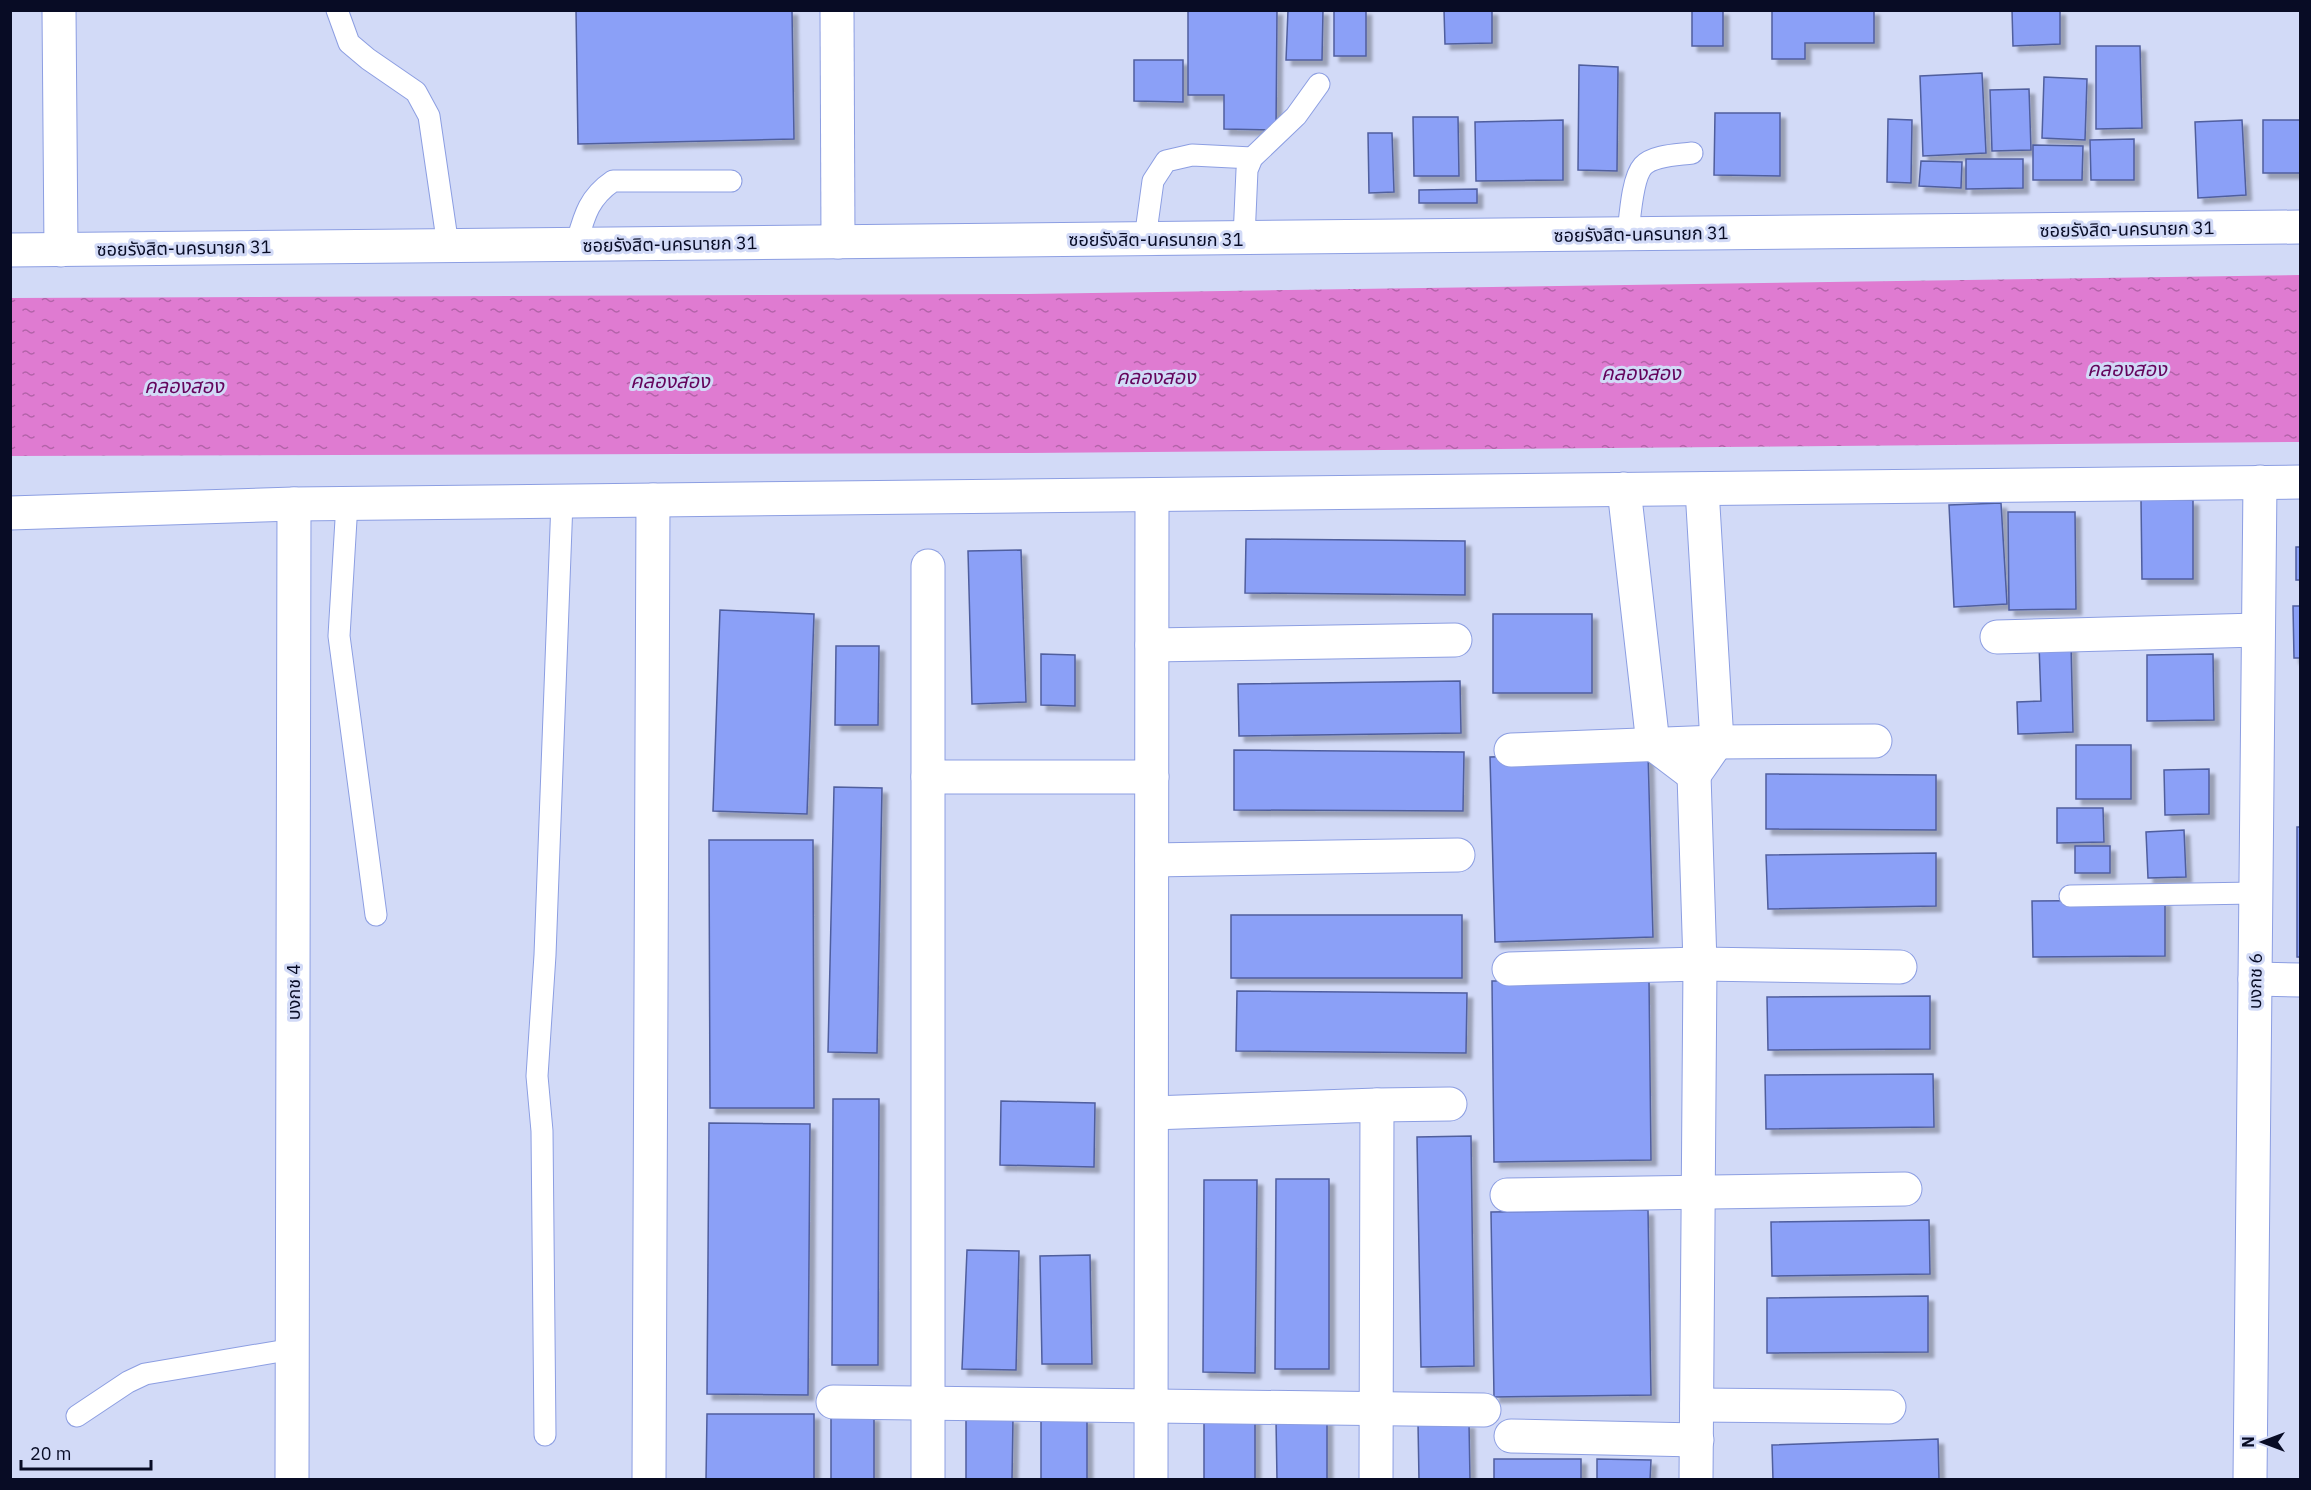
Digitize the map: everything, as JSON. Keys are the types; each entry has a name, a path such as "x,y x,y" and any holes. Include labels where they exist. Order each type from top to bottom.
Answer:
{"street":[{"path":"59,10 62,250"},
{"path":"837,10 838,242"},
{"name":"ซอยรังสิต-นครนายก 31","path":"10,250 2301,228"},
{"name":"บงกช 6","path":"2250,1479 2260,482"},
{"path":"10,513 347,503 2301,482"},
{"path":"1624,489 1653,744 1694,775"},
{"path":"1696,1479 1700,964 1694,775 1717,742 1702,489"},
{"path":"1151,1479 1152,495"},
{"path":"649,1479 653,500"},
{"name":"บงกช 4","path":"292,1479 294,504"},
{"path":"928,566 928,1479"},
{"path":"1997,637 2258,630"},
{"path":"1152,645 1455,640"},
{"path":"1511,750 1717,742 1875,741"},
{"path":"928,777 1152,777"},
{"path":"1152,860 1458,855"},
{"path":"1509,969 1700,964 1900,967"},
{"path":"2255,979 2301,980"},
{"path":"1152,1113 1450,1104"},
{"path":"1376,1479 1377,1105"},
{"path":"1507,1195 1905,1189"},
{"path":"833,1402 1484,1410"},
{"path":"1697,1405 1889,1407"},
{"path":"1511,1436 1697,1440"}],"lane":[{"path":"337,10 349,43 416,92 429,116 448,246"},
{"path":"1245,238 1247,170 1252,158 1296,116 1319,84"},
{"path":"1628,234 1637,176 1643,165 1661,158 1692,153"},
{"path":"1145,239 1153,181 1166,161 1192,155 1252,158"},
{"path":"576,245 585,212 599,190 613,181 731,181"},
{"path":"545,1435 542,1131 537,1076 545,954 562,501"},
{"path":"347,503 339,636 376,915"},
{"path":"2070,896 2255,893"},
{"path":"77,1416 128,1382 145,1374 293,1349"}],"water":[{"name":"คลองสอง","path":"2300,275 2300,442 1028,453 11,456 11,298 1027,294"}],"building":[{"path":"576,10 792,10 794,139 578,144"},
{"path":"1188,10 1277,10 1276,130 1224,129 1224,95 1188,95"},
{"path":"1288,10 1323,10 1322,60 1286,60"},
{"path":"1334,10 1366,10 1366,56 1334,56"},
{"path":"1444,10 1492,10 1492,43 1445,44"},
{"path":"1692,10 1723,10 1723,46 1692,46"},
{"path":"1772,10 1874,10 1874,43 1805,43 1805,59 1772,59"},
{"path":"2012,10 2060,10 2060,44 2013,46"},
{"path":"2096,46 2140,46 2142,128 2096,129"},
{"path":"1134,60 1183,60 1183,102 1134,101"},
{"path":"1579,65 1618,67 1617,171 1578,170"},
{"path":"1982,73 1986,153 1923,156 1920,76"},
{"path":"2044,77 2087,79 2085,140 2042,138"},
{"path":"2029,89 2031,150 1992,151 1990,90"},
{"path":"1715,113 1780,113 1780,176 1714,175"},
{"path":"1413,117 1458,117 1459,176 1414,176"},
{"path":"1888,119 1912,120 1911,183 1887,182"},
{"path":"1563,120 1563,180 1476,181 1475,122"},
{"path":"2242,120 2246,195 2198,198 2195,122"},
{"path":"2263,120 2300,120 2300,173 2263,173"},
{"path":"1368,133 1392,133 1394,192 1369,193"},
{"path":"2134,139 2134,180 2091,180 2090,140"},
{"path":"2033,145 2083,146 2082,180 2033,180"},
{"path":"1966,159 2023,159 2023,188 1966,189"},
{"path":"1921,161 1962,162 1961,188 1919,186"},
{"path":"1477,189 1477,203 1419,203 1419,190"},
{"path":"2141,500 2193,500 2193,579 2142,579"},
{"path":"2001,503 2007,604 1954,607 1949,505"},
{"path":"2008,512 2075,512 2076,609 2009,610"},
{"path":"1246,539 1465,541 1465,595 1245,593"},
{"path":"2296,547 2300,547 2300,580 2296,580"},
{"path":"1021,550 1026,702 972,704 968,551"},
{"path":"2293,606 2300,606 2300,658 2294,658"},
{"path":"720,610 814,614 807,814 713,811"},
{"path":"1493,614 1592,614 1592,693 1493,693"},
{"path":"2071,643 2073,732 2018,734 2017,702 2041,701 2039,644"},
{"path":"836,646 879,646 878,725 835,725"},
{"path":"1041,654 1075,655 1075,706 1041,705"},
{"path":"2213,654 2214,720 2147,721 2147,655"},
{"path":"1460,681 1461,733 1239,736 1238,684"},
{"path":"2076,745 2131,745 2131,799 2076,799"},
{"path":"1234,750 1464,752 1463,811 1234,810"},
{"path":"1648,753 1653,937 1495,942 1490,757"},
{"path":"2209,769 2209,814 2165,815 2164,770"},
{"path":"1766,774 1936,775 1936,830 1766,829"},
{"path":"834,787 882,788 877,1053 828,1052"},
{"path":"2057,808 2103,808 2104,842 2057,843"},
{"path":"2297,827 2300,827 2300,957 2297,957"},
{"path":"2184,830 2186,877 2148,878 2146,832"},
{"path":"709,840 813,840 814,1108 710,1108"},
{"path":"2075,846 2110,846 2110,873 2075,873"},
{"path":"1936,853 1936,906 1768,909 1766,855"},
{"path":"2165,900 2165,956 2033,957 2032,901"},
{"path":"1231,915 1462,915 1462,978 1231,978"},
{"path":"1649,980 1651,1160 1494,1162 1492,981"},
{"path":"1237,991 1467,993 1466,1053 1236,1051"},
{"path":"1930,996 1930,1049 1768,1050 1767,997"},
{"path":"1933,1074 1934,1127 1766,1129 1765,1075"},
{"path":"833,1099 879,1099 878,1365 832,1365"},
{"path":"1001,1101 1095,1103 1094,1167 1000,1165"},
{"path":"709,1123 810,1124 808,1395 707,1394"},
{"path":"1471,1136 1474,1366 1421,1367 1417,1137"},
{"path":"1276,1179 1329,1179 1329,1369 1275,1369"},
{"path":"1204,1180 1257,1180 1255,1373 1203,1372"},
{"path":"1648,1210 1651,1395 1494,1397 1491,1212"},
{"path":"1929,1220 1930,1274 1772,1276 1771,1222"},
{"path":"967,1250 1019,1251 1016,1370 962,1369"},
{"path":"1090,1255 1092,1364 1042,1364 1040,1256"},
{"path":"1928,1296 1928,1352 1767,1353 1767,1298"},
{"path":"707,1414 814,1414 814,1480 706,1480"},
{"path":"1204,1415 1255,1415 1255,1480 1204,1480"},
{"path":"831,1416 874,1416 874,1480 831,1480"},
{"path":"966,1418 1013,1418 1012,1480 966,1480"},
{"path":"1041,1418 1087,1418 1087,1480 1041,1480"},
{"path":"1327,1419 1327,1480 1277,1480 1276,1420"},
{"path":"1418,1423 1469,1423 1470,1480 1419,1480"},
{"path":"1938,1439 1939,1480 1773,1480 1772,1445"},
{"path":"1494,1459 1581,1459 1581,1480 1494,1480"},
{"path":"1597,1459 1651,1460 1650,1480 1597,1480"}]}
